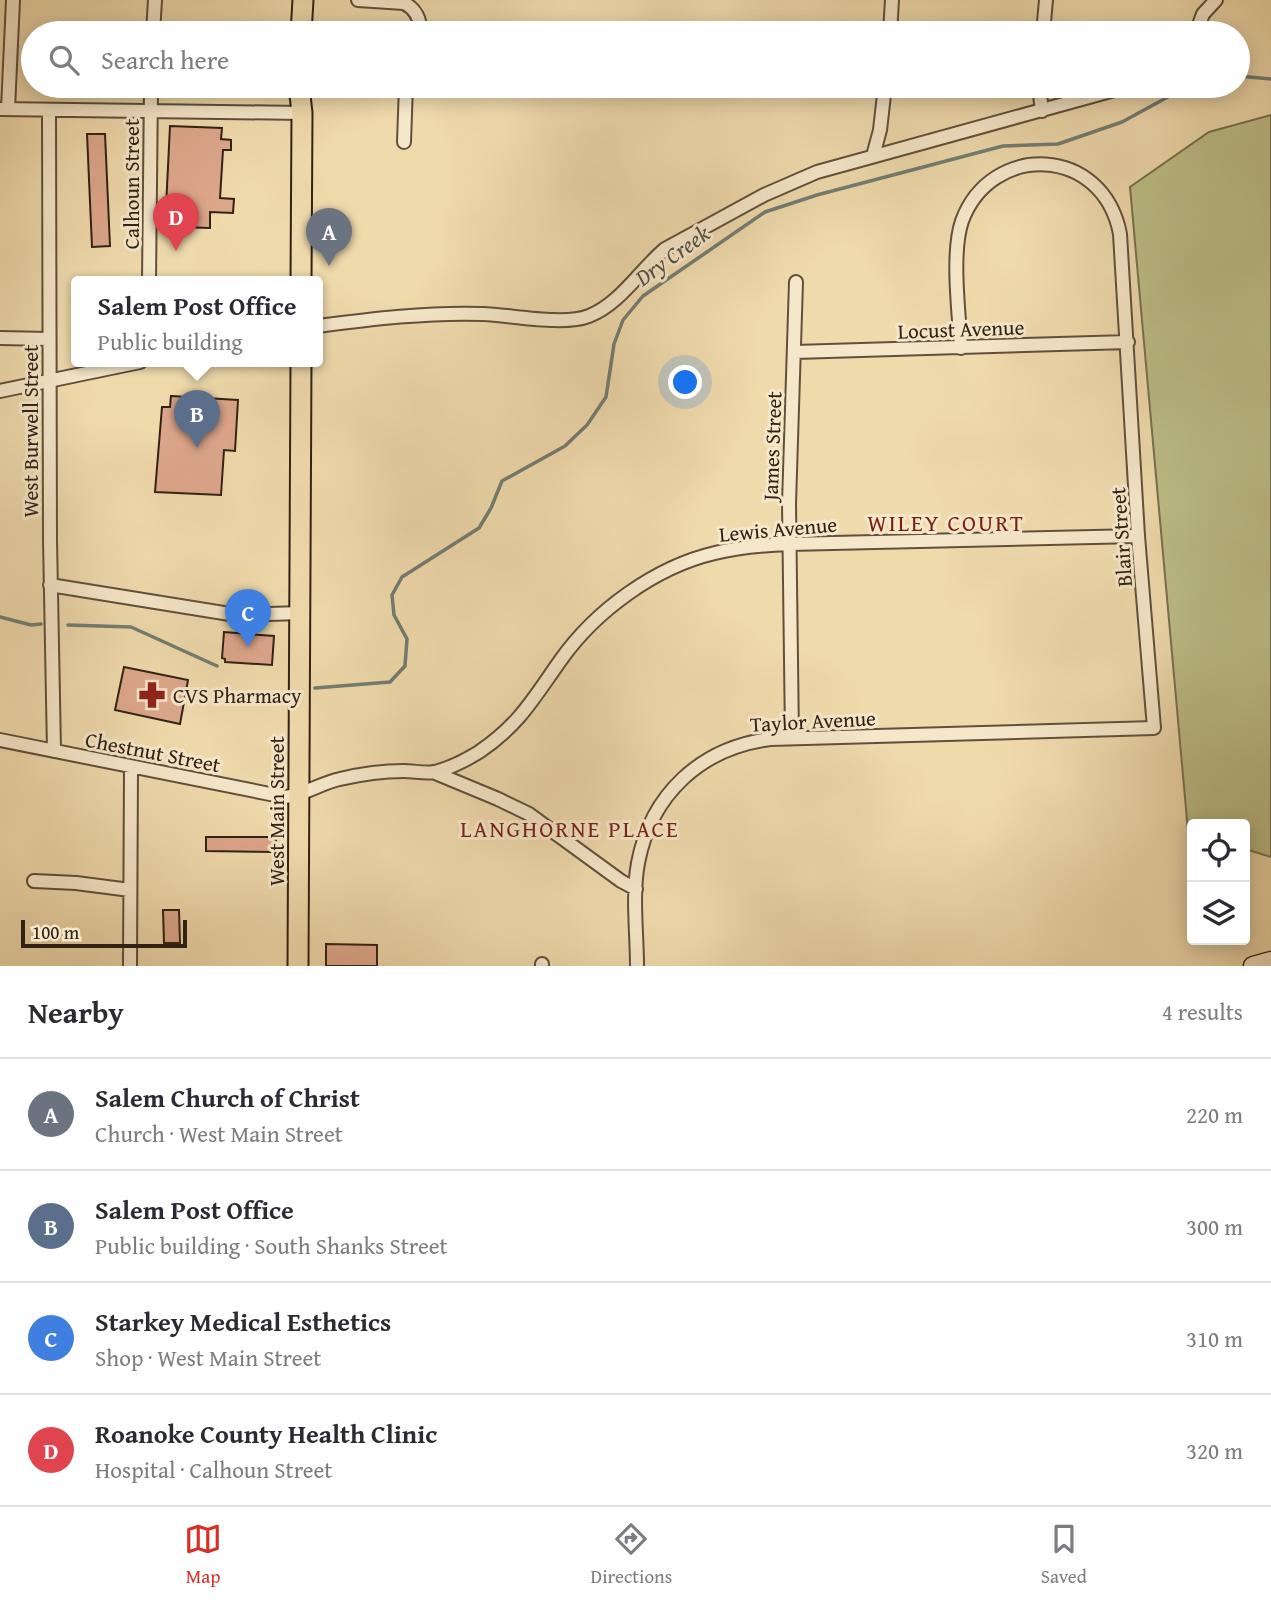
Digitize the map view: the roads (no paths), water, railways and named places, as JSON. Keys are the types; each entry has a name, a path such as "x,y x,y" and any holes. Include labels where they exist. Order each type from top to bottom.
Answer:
{"main road":[{"path":"302,21 303,0"},
{"path":"300,98 301,276"},
{"name":"West Main Street","path":"298,966 300,367"}],"street":[{"path":"13,0 4,109 302,113"},
{"path":"154,21 155,0"},
{"path":"358,0 404,3 411,7 419,21"},
{"path":"891,21 892,0"},
{"path":"1044,21 1046,0"},
{"path":"1200,21 1210,2"},
{"name":"Calhoun Street","path":"149,276 151,98"},
{"path":"404,142 406,98"},
{"path":"873,156 884,98"},
{"path":"1040,98 1042,110"},
{"path":"323,326 454,314 566,320 589,316 614,300 665,249 782,186 817,172 1086,98"},
{"name":"West Burwell Street","path":"48,110 50,585 54,751"},
{"path":"961,348 957,257 962,222 976,196 999,177 1019,168 1041,164 1067,168 1083,176 1095,184 1112,206 1120,234 1128,342"},
{"name":"James Street","path":"792,738 789,544 796,282"},
{"path":"0,338 49,339"},
{"name":"Locust Avenue","path":"795,352 1128,342"},
{"name":"Blair Street","path":"1128,342 1138,536 1154,728"},
{"path":"0,391 116,367"},
{"name":"Lewis Avenue","path":"299,795 336,780 366,774 433,772 458,764 476,754 507,731 536,698 577,639 617,603 677,566 707,555 733,549 789,544 1138,536"},
{"path":"50,585 236,615 300,613"},
{"name":"Taylor Avenue","path":"637,966 638,865 649,829 671,791 684,776 699,764 732,747 760,740 792,738 1154,728"},
{"name":"Chestnut Street","path":"0,740 285,797 299,795"},
{"path":"130,966 131,767"},
{"path":"433,772 529,814 636,889"},
{"path":"34,881 130,890"},
{"path":"1253,966 1271,961"}],"waterway":[{"name":"Dry Creek","path":"1250,77 1271,79"},
{"name":"Dry Creek","path":"315,688 390,682 405,666 407,639 394,615 392,595 402,577 479,528 502,481 565,446 587,425 606,397 614,344 623,320 643,296 765,212 817,195 1003,146 1058,144 1122,122 1166,98"},
{"name":"Dry Creek","path":"0,617 31,625 41,624"},
{"name":"Dry Creek","path":"68,625 131,627 217,666"}],"place":[{"name":"Roanoke County Health Clinic","path":"176,251"},
{"name":"Salem Church of Christ","path":"329,266"},
{"name":"Salem Post Office","path":"197,448"},
{"name":"Starkey Medical Esthetics","path":"248,647"},
{"name":"CVS Pharmacy","path":"152,695"}],"district":[{"name":"WILEY COURT","path":"946,522"},
{"name":"LANGHORNE PLACE","path":"570,828"}]}
